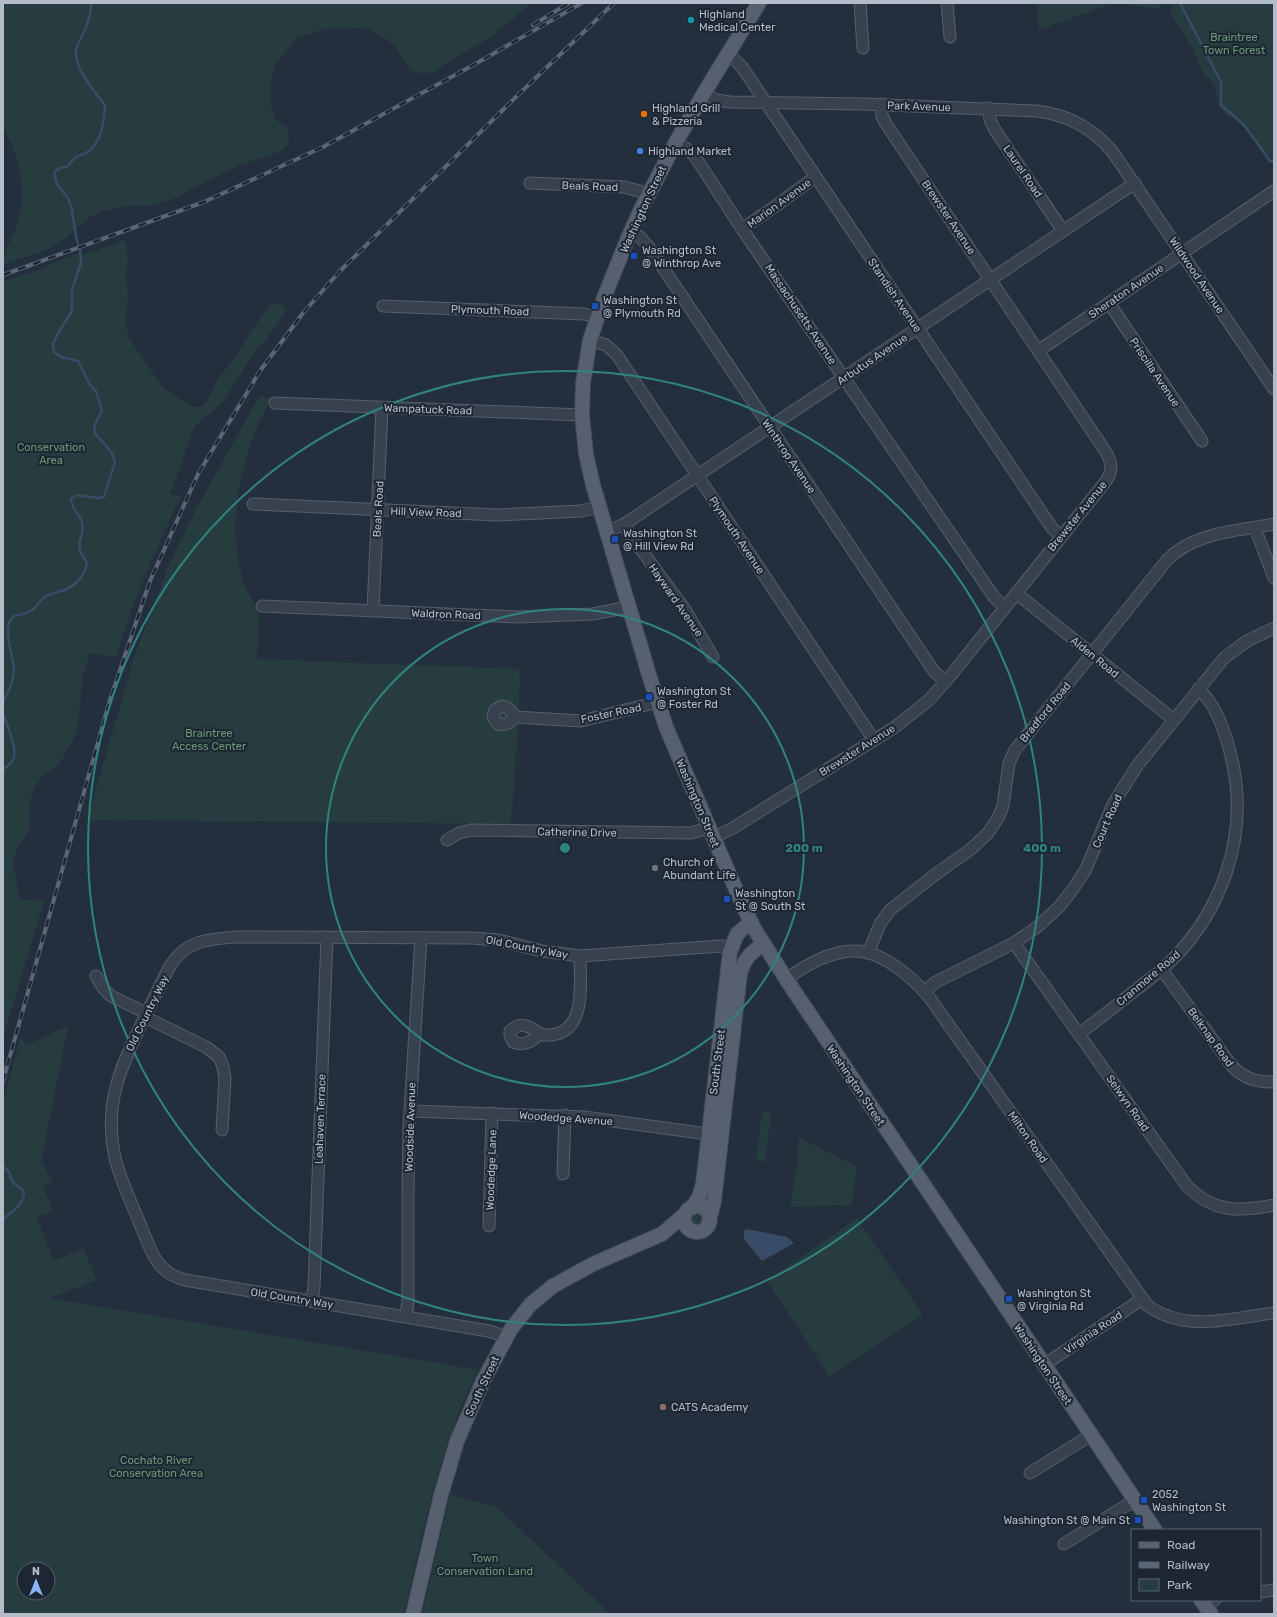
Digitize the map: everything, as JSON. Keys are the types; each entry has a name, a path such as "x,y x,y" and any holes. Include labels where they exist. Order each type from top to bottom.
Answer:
{"main road":[{"name":"Washington Street","path":"759,3 704,93 648,195 597,317 590,340 582,383 582,415 586,454 629,607 658,702 671,738 711,833 751,922 786,979 1154,1529"},
{"name":"South Street","path":"709,1221 713,1208 715,1135 731,947 737,934 751,922"},
{"name":"South Street","path":"413,1614 454,1451 481,1385 506,1337 531,1304 553,1286 593,1264 656,1237 666,1231 697,1202 701,1193 715,1135 740,974 743,964 748,956 764,944"},
{"path":"698,1207 704,1209 708,1215 709,1221 704,1230 696,1232 685,1226 684,1221 688,1211 698,1207"},
{"name":"South Street","path":"656,1237 674,1233 696,1232"}],"street":[{"path":"860,3 863,48"},
{"path":"947,3 950,37"},
{"name":"Standish Avenue","path":"728,53 742,67 767,103 1052,528 1061,537"},
{"name":"Park Avenue","path":"704,93 716,100 725,102 881,104 989,108 1043,112 1068,118 1097,136 1108,145 1120,160"},
{"name":"Brewster Avenue","path":"711,833 733,828 874,740 922,706 945,682 1111,473 1111,464 1106,452 886,124 882,116 881,104"},
{"name":"Laurel Road","path":"989,108 990,120 993,126 1063,231"},
{"name":"Massachusetts Avenue","path":"676,142 694,155 742,229 994,597 1004,607"},
{"name":"Wildwood Avenue","path":"1120,160 1274,389"},
{"name":"Marion Avenue","path":"742,229 815,176"},
{"name":"Arbutus Avenue","path":"607,531 623,525 1135,182"},
{"name":"Beals Road","path":"530,183 624,187 648,195"},
{"name":"Sheraton Avenue","path":"1038,351 1274,192"},
{"name":"Winthrop Avenue","path":"631,233 640,237 649,247 933,670 945,682"},
{"name":"Priscilla Avenue","path":"1109,303 1202,441"},
{"name":"Plymouth Road","path":"383,306 579,314 597,317"},
{"name":"Plymouth Avenue","path":"590,340 606,346 617,355 874,740"},
{"name":"Wampatuck Road","path":"275,403 582,415"},
{"name":"Beals Road","path":"373,611 382,408"},
{"name":"Hill View Road","path":"253,504 506,514 581,511 600,507"},
{"name":"Bradford Road","path":"868,953 883,918 890,910 971,849 988,833 995,823 1003,806 1009,763 1015,750 1162,565 1176,550 1202,538 1274,524"},
{"name":"Hayward Avenue","path":"623,525 686,610 713,657"},
{"path":"1255,528 1274,578"},
{"name":"Alden Road","path":"1016,593 1174,720"},
{"name":"Waldron Road","path":"262,606 478,616 554,616 600,613 629,607"},
{"name":"Court Road","path":"924,991 936,982 1014,943 1049,918 1073,889 1089,863 1106,818 1120,790 1137,766 1198,689 1230,653 1247,641 1274,628"},
{"name":"Cranmore Road","path":"1080,1034 1162,970 1188,942 1213,906 1226,875 1236,833 1237,795 1230,754 1213,707 1198,689"},
{"name":"Foster Road","path":"515,717 581,721 658,702"},
{"name":"Catherine Drive","path":"447,840 459,833 471,830 711,833"},
{"name":"Old Country Way","path":"506,1337 489,1331 180,1278 165,1272 156,1260 120,1174 115,1154 112,1131 113,1099 117,1080 124,1060 172,964 182,951 194,944 209,939 237,937 494,939 542,951 580,956 721,946 731,947"},
{"name":"Leahaven Terrace","path":"312,1301 314,1286 327,937"},
{"name":"Woodside Avenue","path":"406,1316 408,1302 410,1111 421,938"},
{"name":"Selwyn Road","path":"1014,943 1184,1182 1192,1191 1208,1202 1229,1209 1252,1210 1274,1206"},
{"name":"Milton Road","path":"786,979 806,966 830,956 849,951 868,953 894,966 913,980 924,991 1148,1306 1164,1315 1189,1322 1210,1321 1274,1313"},
{"path":"540,1034 554,1034 562,1031 570,1025 576,1015 581,992 580,956"},
{"name":"Belknap Road","path":"1162,970 1235,1070 1249,1079 1274,1082"},
{"path":"96,976 104,989 111,996 206,1047 219,1058 223,1066 225,1078 222,1130"},
{"name":"Woodedge Avenue","path":"410,1111 565,1115 597,1118 715,1135"},
{"name":"Woodedge Lane","path":"489,1226 492,1113"},
{"path":"563,1174 565,1115"},
{"name":"Virginia Road","path":"1044,1365 1142,1299"},
{"path":"1030,1472 1091,1435"},
{"path":"1064,1544 1135,1500"},
{"path":"1261,1592 1274,1590"}],"green space":[{"path":"3,3 529,3 527,7 493,35 433,72 423,74 411,70 394,45 385,38 366,28 331,27 296,38 276,64 271,79 271,107 276,120 287,127 289,134 288,144 279,152 237,166 171,200 150,205 115,208 101,212 87,219 57,245 38,253 3,264 6,249 17,224 20,212 21,187 18,162 3,128"},
{"path":"1037,3 1114,3 1039,30"},
{"path":"1115,3 1163,3 1159,9"},
{"name":"Braintree Town Forest","path":"1171,3 1274,3 1274,160 1259,148 1241,122 1227,115 1220,109 1215,87 1204,75 1194,50 1172,16"},
{"name":"Conservation Area","path":"124,240 127,247 128,261 126,276 128,294 126,325 129,338 163,388 192,407 200,407 206,402 218,379 234,358 268,306 274,303 286,308 286,311 266,340 255,351 223,402 194,427 174,485 169,494 181,496 146,575 116,657 90,653 83,674 77,732 61,762 40,779 34,789 29,804 29,831 18,848 13,862 20,900 44,901 3,1038 3,282 74,255 90,253"},
{"name":"Braintree Access Center","path":"259,397 273,397 254,436 246,458 237,503 236,525 236,547 242,576 246,588 259,613 257,659 520,669 519,711 511,824 87,820 134,658 170,562 196,509"},
{"name":"Cochato River Conservation Area","path":"68,1026 41,1160 53,1183 43,1186 54,1211 37,1217 53,1261 83,1248 97,1280 50,1298 478,1370 464,1399 442,1459 425,1521 404,1614 3,1614 3,1101 21,1036 26,1045"},
{"path":"762,1111 771,1112 765,1162 756,1161"},
{"path":"799,1137 857,1167 852,1205 790,1207 797,1166"},
{"path":"696,1212 701,1214 703,1219 701,1224 696,1226 691,1224 689,1219 691,1214"},
{"path":"857,1218 923,1315 829,1376 767,1281"},
{"name":"Town Conservation Land","path":"450,1495 495,1506 611,1614 422,1614"}],"water":[{"path":"747,1229 787,1237 794,1243 762,1261 744,1239 744,1231"}],"waterway":[{"path":"3,702 14,674 8,634 10,621 14,616 30,612 43,598 69,588 77,582 85,571 87,562 82,555 79,545 83,528 82,522 72,505 71,499 77,495 98,498 104,497 115,462 112,453 94,432 95,424 102,411 96,391 90,385 78,361 61,357 54,352 53,344 72,311 72,289 81,263 72,209 68,198 57,184 54,173 59,168 67,167 76,157 85,154 96,144 101,132 104,118 105,105 86,80 76,58 78,43 85,30 91,10 91,3"},
{"path":"1180,3 1221,82 1221,105 1244,125 1270,161 1274,161"},
{"path":"3,714 15,753 12,762 3,770"},
{"path":"3,1166 9,1172 12,1181 24,1192 22,1201 3,1220"}],"railway":[{"path":"533,25 569,3"},
{"path":"3,275 204,202 323,147 477,63 582,3"},
{"path":"3,1081 109,703 150,581 198,474 260,371 303,313 340,271 520,93 614,3"}],"place":[{"name":"Highland Medical Center","path":"691,20"},
{"name":"Highland Grill & Pizzeria","path":"644,114"},
{"name":"Highland Market","path":"640,151"},
{"name":"Washington St @ Winthrop Ave","path":"634,256"},
{"name":"Washington St @ Plymouth Rd","path":"595,306"},
{"name":"Washington St @ Hill View Rd","path":"615,539"},
{"name":"Washington St @ Foster Rd","path":"649,697"},
{"name":"Church of Abundant Life","path":"655,868"},
{"name":"Washington St @ South St","path":"727,899"},
{"name":"Washington St @ Virginia Rd","path":"1009,1299"},
{"name":"CATS Academy","path":"663,1407"},
{"name":"2052 Washington St","path":"1144,1500"},
{"name":"Washington St @ Main St","path":"1138,1520"}]}
